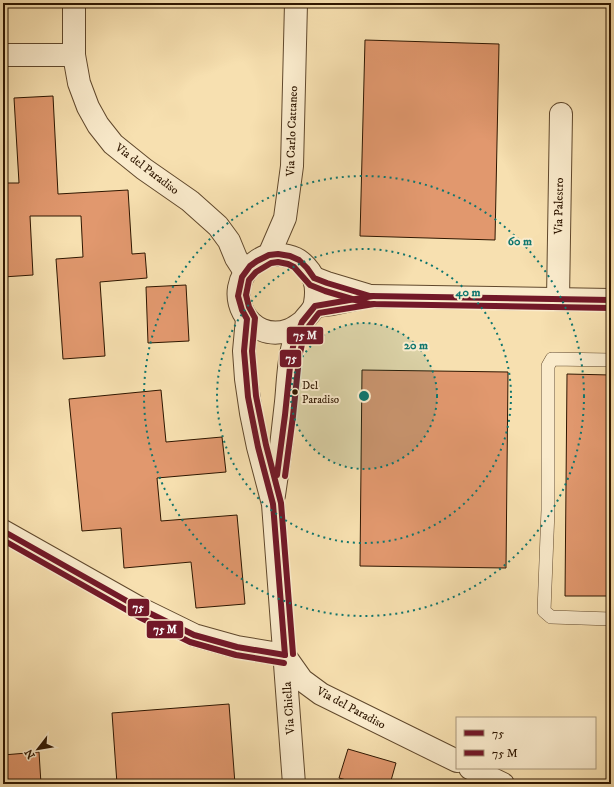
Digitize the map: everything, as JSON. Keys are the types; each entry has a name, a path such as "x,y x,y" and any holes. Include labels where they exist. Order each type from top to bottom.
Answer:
{"street":[{"name":"Via del Paradiso","path":"74,3 74,55 79,83 88,106 98,125 113,144 144,169 190,201 218,226 245,272 240,282 238,296 242,310 247,319 244,351 248,396 258,447 273,504 285,654 302,680 321,694 456,761"},
{"name":"Via Carlo Cattaneo","path":"269,255 285,218 292,166 296,3"},
{"path":"3,55 74,55"},
{"name":"Via Palestro","path":"558,299 561,114"},
{"path":"245,272 257,261 269,255 278,254 290,256 299,260 314,278 370,296"},
{"name":"Via del Paradiso","path":"273,504 280,458 291,357 294,342 309,314 316,295 314,278"},
{"path":"247,319 264,330 276,332 289,330 309,314 332,304 370,296 611,300"},
{"path":"3,531 143,610 194,635 237,647 285,654"},
{"name":"Via Chiella","path":"285,654 294,784"},
{"path":"472,769 503,784"}],"lane":[{"path":"611,360 552,359 548,366 548,510 544,611 551,618 611,619"}],"building":[{"path":"365,40 499,44 495,240 360,236"},
{"path":"53,96 58,194 128,190 132,254 145,253 147,278 100,282 105,356 63,359 56,259 83,257 81,216 30,216 33,275 3,277 3,183 19,183 14,98"},
{"path":"186,285 189,341 148,343 146,287"},
{"path":"362,370 508,372 506,568 360,566"},
{"path":"567,374 611,375 611,596 565,596"},
{"path":"161,390 166,442 222,437 226,472 157,478 161,521 237,515 245,604 196,608 191,562 124,568 121,528 82,531 69,399"},
{"path":"229,704 235,784 117,784 112,713"},
{"path":"348,749 396,763 390,784 361,784 339,778"},
{"path":"39,752 41,784 3,784 3,755"}],"transit line":[{"name":"75","path":"285,655 273,504 258,447 248,397 244,351 247,319 242,310 238,296 242,277 250,266 269,255 278,254 290,256 299,260 314,278 370,296 611,300"},
{"path":"293,654 281,503 266,445 256,396 252,351 255,318 249,307 246,295 249,280 256,272 271,263 278,262 288,264 294,267 310,285 369,304 611,308"},
{"name":"75","path":"277,475 291,357 294,342 302,322 315,306 373,296"},
{"path":"285,476 299,358 302,344 309,326 319,313 374,304"},
{"name":"75","path":"3,531 143,610 194,635 237,647 285,655"},
{"path":"3,540 139,617 190,642 236,655 284,663"}],"place":[{"name":"Del Paradiso","path":"295,392"}]}
